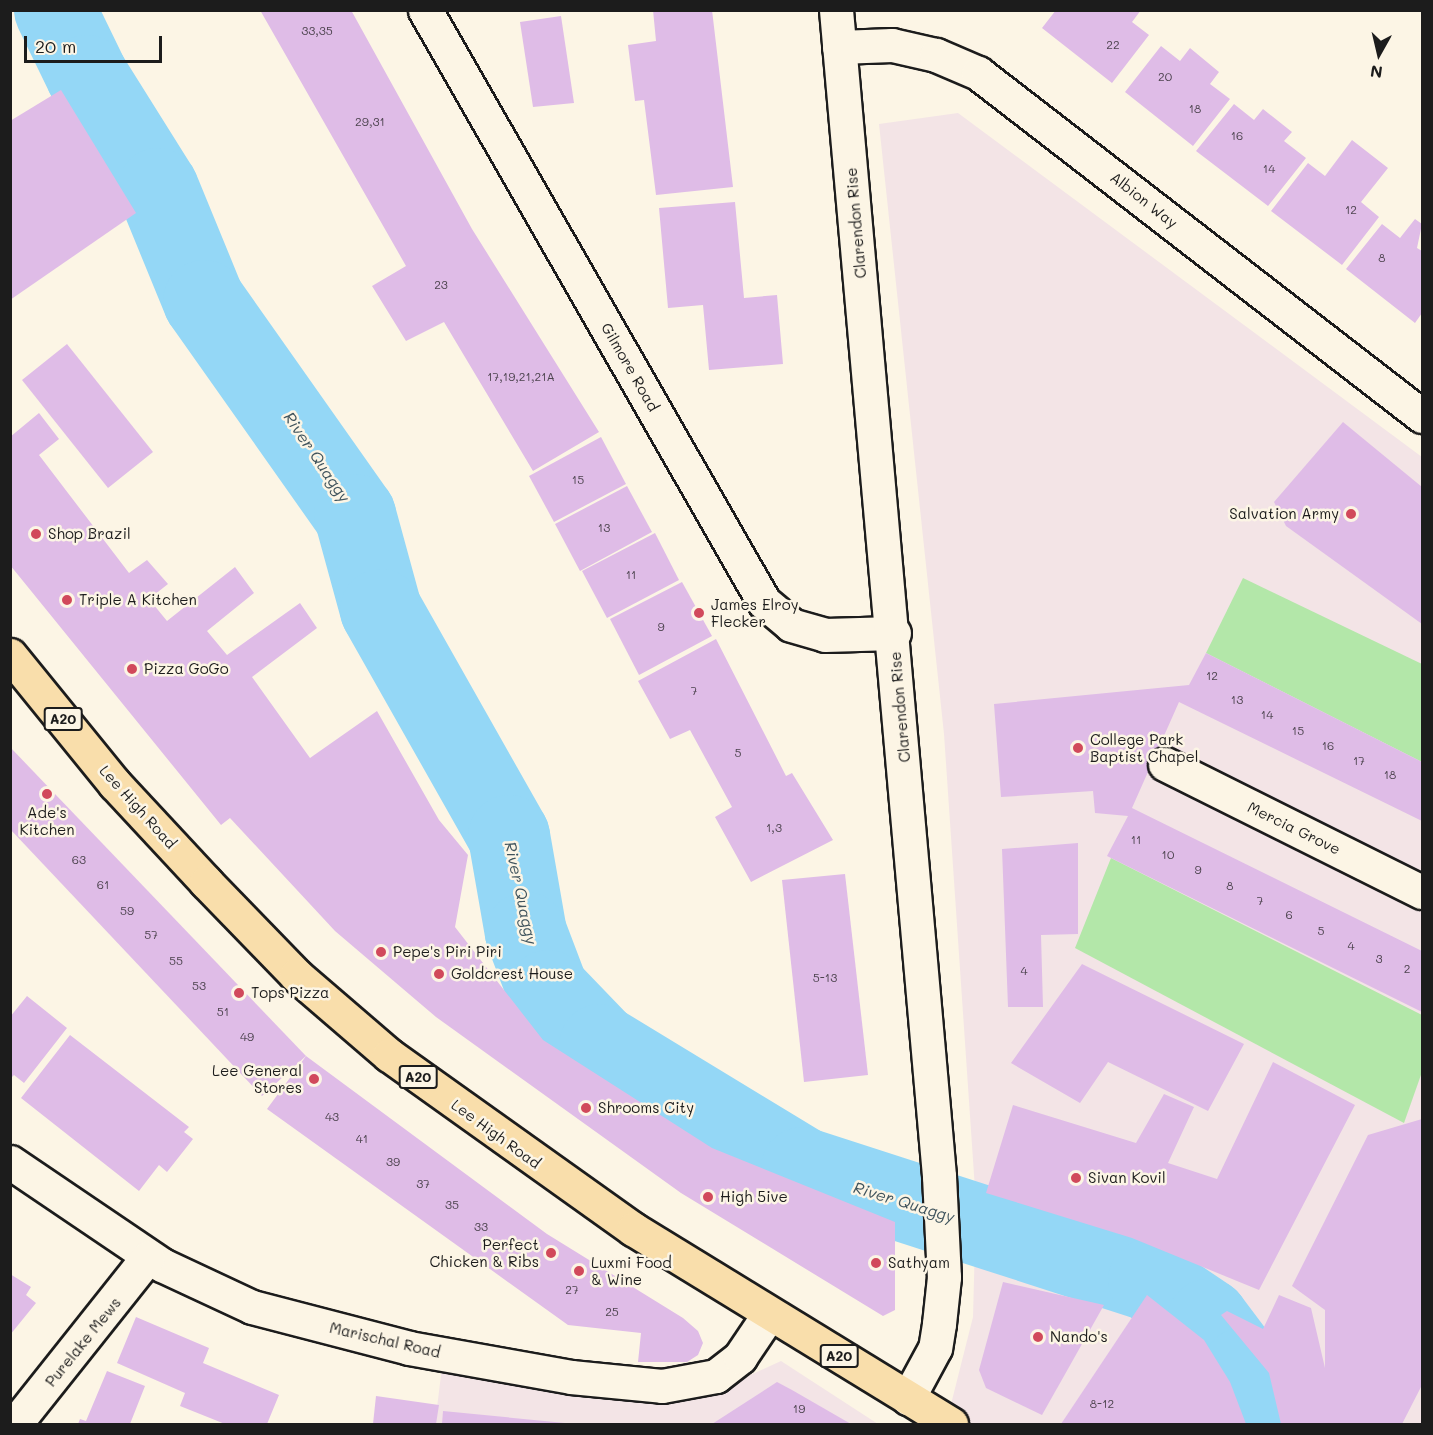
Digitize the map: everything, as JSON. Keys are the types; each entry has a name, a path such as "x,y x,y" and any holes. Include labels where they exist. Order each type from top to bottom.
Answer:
{"highway":[{"name":"Lee High Road","path":"10,655 115,784 296,975 496,1136 769,1314 951,1425"}],"street":[{"name":"Gilmore Road","path":"425,10 764,602 790,625 825,635 894,633"},
{"name":"Clarendon Rise","path":"836,10 894,633 939,1176 944,1277 934,1348 908,1398"},
{"name":"Albion Way","path":"839,47 892,45 936,55 978,73 1422,416"},
{"name":"Mercia Grove","path":"1166,764 1422,892"},
{"name":"Marischal Road","path":"10,1162 148,1257 252,1307 409,1348 571,1377 662,1386 716,1376 740,1357 769,1314"},
{"name":"Purelake Mews","path":"15,1425 148,1257"}],"shaded area":[{"path":"958,113 1422,457 1422,1424 946,1424 973,1317 976,1204 944,734 879,124"},
{"path":"781,1361 878,1424 435,1424 442,1367 731,1384"}],"green space":[{"path":"1243,578 1422,664 1422,762 1206,653"},
{"path":"1111,858 1422,1015 1422,1072 1404,1123 1075,948"}],"building":[{"path":"260,10 351,10 472,229 599,432 533,471 444,322 406,341 372,286 406,266"},
{"path":"653,10 712,10 733,187 656,195 644,100 635,101 628,45 656,41"},
{"path":"1056,10 1141,10 1132,22 1149,35 1112,83 1042,28"},
{"path":"561,16 574,103 533,107 520,22"},
{"path":"1161,46 1180,61 1190,48 1219,72 1210,84 1230,99 1193,146 1125,92"},
{"path":"61,90 136,213 10,300 10,121"},
{"path":"1234,104 1254,120 1263,109 1292,132 1284,141 1306,158 1268,206 1196,151"},
{"path":"1352,140 1388,168 1361,202 1379,217 1342,265 1271,211 1308,163 1325,176"},
{"path":"735,202 744,298 777,295 783,364 709,370 703,305 668,308 659,208"},
{"path":"1415,219 1422,224 1417,248 1422,251 1422,313 1415,323 1346,269 1382,224 1400,238"},
{"path":"67,344 153,452 108,488 22,380"},
{"path":"39,413 59,439 39,455 129,573 147,560 168,584 149,599 167,621 235,567 254,593 207,631 227,655 300,603 317,628 252,677 310,758 377,711 439,820 468,855 455,927 543,1040 712,1148 895,1222 895,1310 883,1316 681,1193 436,1017 335,931 230,818 221,825 10,565 10,437"},
{"name":"Salvation Army","path":"1343,422 1422,487 1422,624 1286,526 1274,502"},
{"path":"601,437 626,484 554,522 529,476"},
{"path":"627,486 652,532 580,571 555,524"},
{"path":"655,533 679,580 607,618 582,571"},
{"path":"682,582 712,636 639,675 610,619"},
{"path":"716,639 786,776 792,773 833,840 751,882 715,817 732,807 690,730 670,739 638,681"},
{"path":"1206,653 1422,762 1422,821 1179,702 1132,808 1422,951 1422,1012 1107,856 1128,816 1095,813 1093,791 1001,797 994,704 1189,685"},
{"path":"10,747 306,1056 262,1096 10,829"},
{"path":"1078,843 1078,934 1041,935 1043,1007 1008,1007 1002,849"},
{"path":"845,874 868,1075 804,1082 782,880"},
{"path":"1082,964 1244,1044 1208,1111 1108,1062 1080,1103 1011,1063"},
{"path":"27,996 67,1028 24,1083 14,1075 10,1079 10,1017"},
{"path":"70,1035 189,1127 184,1132 193,1139 167,1172 159,1165 139,1191 21,1098"},
{"path":"306,1056 547,1234 683,1318 698,1331 703,1343 698,1355 687,1362 638,1362 641,1333 568,1325 267,1109"},
{"path":"1273,1062 1355,1105 1259,1290 1132,1238 986,1193 1013,1105 1136,1143 1164,1094 1194,1107 1168,1163 1217,1179"},
{"path":"1422,1119 1422,1385 1402,1424 1281,1424 1269,1373 1221,1315 1227,1311 1263,1329 1279,1295 1311,1308 1325,1368 1325,1310 1292,1286 1368,1135"},
{"path":"10,1274 31,1287 26,1295 36,1303 10,1335"},
{"name":"Nando's","path":"1003,1282 1104,1305 1042,1415 986,1388 979,1370"},
{"path":"1147,1295 1204,1340 1230,1382 1246,1424 1061,1424"},
{"path":"136,1317 209,1348 203,1363 279,1395 267,1424 225,1424 180,1406 185,1393 117,1363"},
{"path":"107,1371 145,1386 130,1424 78,1424 80,1419 86,1421"},
{"path":"777,1382 792,1390 851,1424 712,1424"},
{"path":"376,1396 439,1405 436,1424 373,1424"},
{"path":"443,1411 565,1423 565,1424 442,1424"}],"waterway":[{"name":"River Quaggy","path":"55,10 87,76 158,189 204,301 355,515 381,610 509,836 526,933 548,991 600,1045 802,1168 1149,1280 1208,1320 1244,1368 1266,1424"}],"place":[{"name":"Salvation Army","path":"1351,514"},
{"name":"Shop Brazil","path":"36,534"},
{"name":"Triple A Kitchen","path":"67,600"},
{"name":"James Elroy Flecker","path":"699,613"},
{"name":"Pizza GoGo","path":"132,669"},
{"name":"College Park Baptist Chapel","path":"1078,748"},
{"name":"Ade's Kitchen","path":"47,794"},
{"name":"Pepe's Piri Piri","path":"381,952"},
{"name":"Goldcrest House","path":"439,974"},
{"name":"Tops Pizza","path":"239,993"},
{"name":"Lee General Stores","path":"314,1079"},
{"name":"Shrooms City","path":"586,1108"},
{"name":"Sivan Kovil","path":"1076,1178"},
{"name":"High 5ive","path":"708,1197"},
{"name":"Perfect Chicken & Ribs","path":"551,1253"},
{"name":"Sathyam","path":"876,1263"},
{"name":"Luxmi Food & Wine","path":"579,1271"},
{"name":"Nando's","path":"1038,1337"}]}
